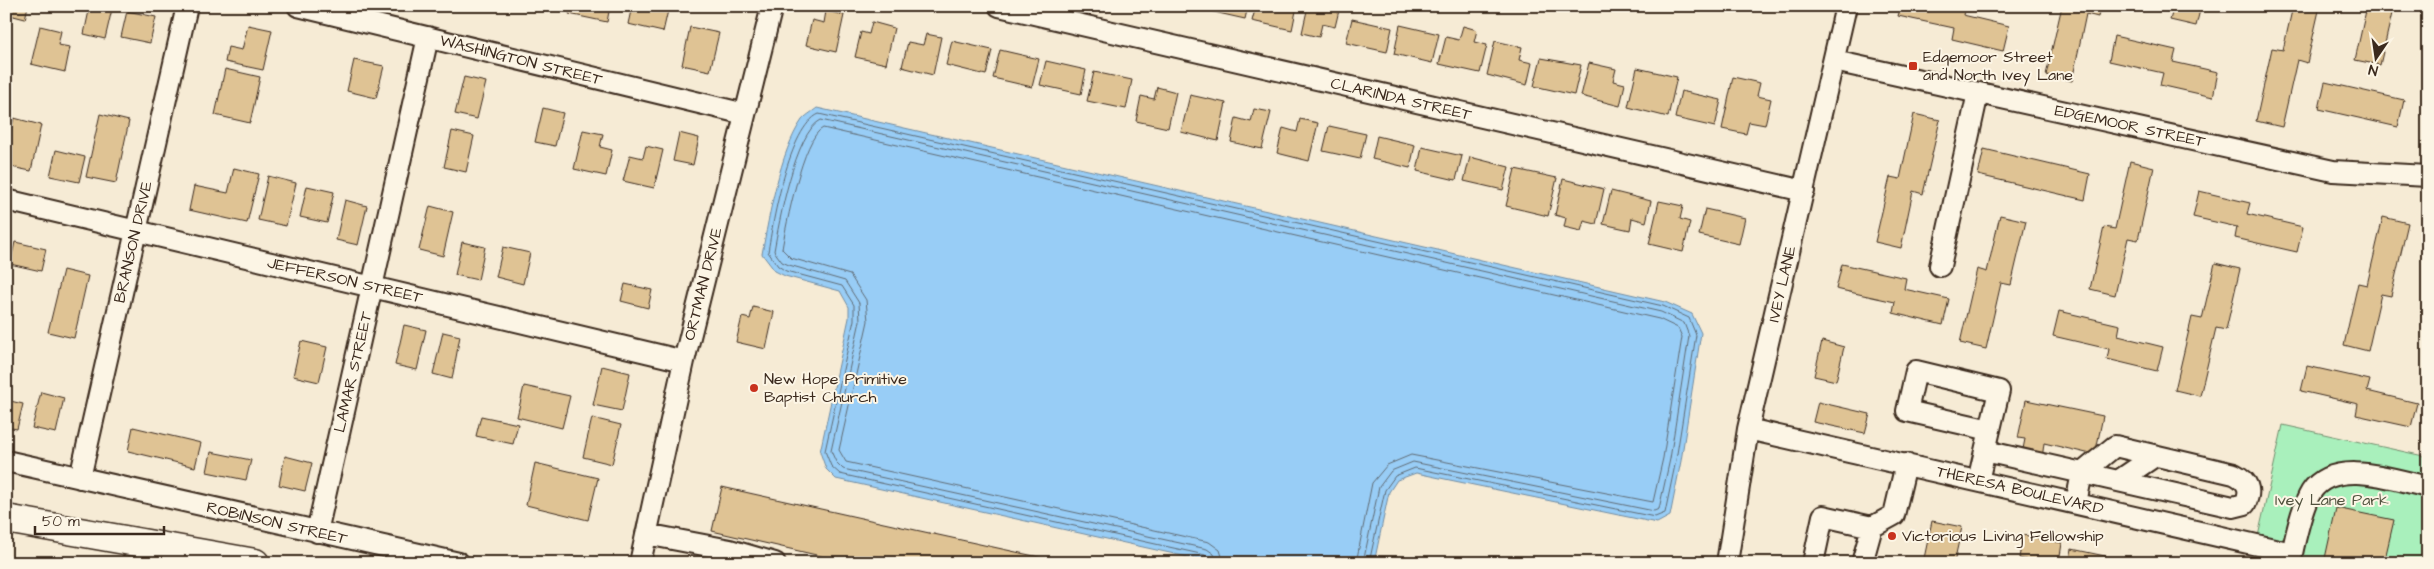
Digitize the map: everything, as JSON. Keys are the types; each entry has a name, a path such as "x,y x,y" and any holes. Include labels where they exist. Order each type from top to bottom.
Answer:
{"highway":[{"path":"6,519 255,563"}],"street":[{"name":"BRANSON DRIVE","path":"80,478 187,6"},
{"name":"WASHINGTON STREET","path":"298,6 745,114"},
{"name":"ORTMAN DRIVE","path":"640,563 684,361 772,6"},
{"name":"CLARINDA STREET","path":"998,6 1804,191"},
{"name":"IVEY LANE","path":"1727,563 1748,429 1846,6"},
{"name":"LAMAR STREET","path":"317,532 428,37"},
{"name":"EDGEMOOR STREET","path":"1834,61 2334,171 2428,176"},
{"path":"1940,266 1978,93"},
{"name":"JEFFERSON STREET","path":"6,200 684,361"},
{"path":"1978,481 1990,430 1999,391 1916,372 1907,411 1990,430"},
{"name":"THERESA BOULEVARD","path":"1748,429 2076,503 2291,558"},
{"path":"1985,451 2082,473 2233,507 2244,504 2249,495 2248,486 2244,478 2234,474 2115,446 2082,473 2076,503"},
{"path":"2118,481 2155,456"},
{"name":"ROBINSON STREET","path":"6,461 459,563"},
{"path":"1813,563 1823,516 1872,527 1894,515 1906,464"},
{"path":"2291,558 2296,533 2311,492 2324,479 2361,472 2428,487"},
{"path":"1862,563 1872,527"},
{"path":"646,534 730,550 775,563"}],"green space":[{"name":"Ivey Lane Park","path":"2283,425 2428,457 2428,563 2252,563"}],"water":[{"path":"817,108 1665,302 1692,314 1701,333 1681,461 1670,516 1657,523 1416,473 1397,480 1389,492 1374,563 1215,563 836,479 826,469 820,452 849,318 849,307 840,291 785,276 775,271 762,254 776,185 787,149 802,120"}],"building":[{"path":"6,6 28,6 25,19 6,14"},
{"path":"90,6 112,9 105,39 84,34"},
{"path":"571,6 610,6 607,22 569,14"},
{"path":"632,6 669,6 663,32 628,24"},
{"path":"1206,6 1248,6 1245,19 1205,10"},
{"path":"1256,6 1297,6 1292,30 1252,21"},
{"path":"1308,6 1340,6 1335,27 1322,24 1319,37 1302,33"},
{"path":"1901,6 1965,6 1963,15 2009,26 2003,51 1952,39 1954,28 1898,16"},
{"path":"2062,6 2100,6 2098,17 2086,14 2072,81 2046,75"},
{"path":"2174,6 2201,6 2196,26 2170,20"},
{"path":"2293,6 2320,6 2307,63 2297,60 2282,127 2256,121 2272,48 2283,50"},
{"path":"2367,6 2404,6 2403,11 2393,9 2380,65 2355,60"},
{"path":"127,11 156,17 150,43 121,37"},
{"path":"826,11 844,15 836,52 806,45 812,20 824,23"},
{"path":"1352,19 1392,28 1387,52 1346,43"},
{"path":"872,22 894,28 886,64 855,57 861,32 869,34"},
{"path":"248,25 272,30 263,70 225,62 228,47 242,50"},
{"path":"1400,25 1439,34 1432,63 1394,54"},
{"path":"40,26 61,31 58,45 70,47 65,72 31,64"},
{"path":"1463,26 1477,30 1474,42 1487,45 1480,73 1439,64 1446,37 1459,40"},
{"path":"690,27 719,33 710,71 682,65"},
{"path":"926,34 941,37 933,75 902,67 908,42 923,45"},
{"path":"2114,36 2176,50 2173,62 2218,72 2213,97 2160,85 2163,73 2109,61"},
{"path":"952,41 992,50 986,75 946,65"},
{"path":"1495,41 1522,47 1519,60 1532,63 1527,85 1487,75"},
{"path":"1000,50 1039,59 1032,87 993,78"},
{"path":"1541,58 1581,65 1574,95 1534,86"},
{"path":"354,60 384,66 376,98 347,91"},
{"path":"1046,61 1086,70 1081,94 1040,85"},
{"path":"1589,63 1616,69 1613,81 1625,84 1620,106 1581,96"},
{"path":"1637,68 1677,77 1668,117 1628,107"},
{"path":"225,69 260,77 250,123 215,115"},
{"path":"1094,72 1132,80 1126,109 1087,101"},
{"path":"464,77 486,82 477,119 455,114"},
{"path":"1733,77 1760,83 1757,96 1771,99 1765,125 1749,122 1746,134 1722,129"},
{"path":"2325,82 2404,100 2398,127 2319,109"},
{"path":"1157,87 1176,92 1168,128 1136,121 1141,96 1154,99"},
{"path":"1681,91 1721,100 1715,127 1675,118"},
{"path":"1190,95 1226,103 1218,141 1181,132"},
{"path":"543,108 563,113 555,146 535,142"},
{"path":"1254,109 1271,112 1262,149 1231,142 1236,118 1251,122"},
{"path":"100,114 129,121 116,183 86,177"},
{"path":"1914,114 1940,120 1923,194 1913,191 1901,248 1875,242 1890,177 1900,179"},
{"path":"14,118 41,125 31,171 6,166 6,150"},
{"path":"1300,119 1318,123 1309,161 1277,153 1283,128 1297,132"},
{"path":"1329,126 1366,134 1360,159 1323,151"},
{"path":"583,130 603,134 600,147 612,150 606,176 574,169"},
{"path":"452,131 474,136 466,172 444,167"},
{"path":"679,133 699,138 693,165 673,161"},
{"path":"1377,136 1415,145 1410,168 1372,159"},
{"path":"646,146 663,150 654,188 623,181 630,155 643,158"},
{"path":"1422,147 1462,156 1456,180 1417,171"},
{"path":"1984,149 2090,174 2085,200 1978,175"},
{"path":"56,150 85,157 79,182 50,176"},
{"path":"1470,157 1509,167 1503,190 1464,181"},
{"path":"2130,161 2154,167 2138,240 2128,238 2115,295 2090,289 2104,227 2115,229"},
{"path":"234,168 259,174 247,223 189,210 194,186 228,193"},
{"path":"1515,169 1557,178 1548,216 1506,206"},
{"path":"268,176 296,183 286,226 258,220"},
{"path":"1563,179 1604,189 1596,224 1584,221 1581,231 1564,227 1566,218 1555,215"},
{"path":"307,186 334,192 327,223 300,217"},
{"path":"1611,191 1651,201 1646,222 1632,218 1630,230 1603,224"},
{"path":"2199,191 2250,203 2247,214 2303,227 2297,252 2235,238 2237,227 2193,217"},
{"path":"345,200 367,206 358,245 336,240"},
{"path":"1659,201 1683,206 1680,219 1690,222 1683,252 1649,244"},
{"path":"430,206 453,212 443,256 419,250"},
{"path":"1705,209 1745,218 1739,244 1699,235"},
{"path":"2000,215 2026,221 2011,285 2001,283 1986,349 1960,343 1977,269 1987,272"},
{"path":"2383,217 2408,223 2391,296 2381,294 2368,351 2344,345 2358,283 2367,285"},
{"path":"15,242 46,249 41,271 10,264"},
{"path":"462,242 485,247 478,280 455,275"},
{"path":"503,247 530,253 523,284 496,277"},
{"path":"2215,263 2240,269 2226,330 2216,328 2200,396 2175,390 2192,317 2202,319"},
{"path":"1842,264 1906,278 1904,289 1949,299 1943,325 1893,313 1895,302 1836,289"},
{"path":"63,270 88,276 74,338 48,332"},
{"path":"625,284 652,290 648,308 621,301"},
{"path":"753,307 774,312 766,349 736,342 742,317 750,319"},
{"path":"2059,311 2120,325 2118,336 2163,347 2157,371 2107,359 2109,349 2053,336"},
{"path":"404,325 426,330 417,370 395,365"},
{"path":"443,332 460,336 452,379 433,374"},
{"path":"301,341 327,347 319,382 293,376"},
{"path":"1822,341 1844,347 1836,381 1814,376"},
{"path":"602,366 630,373 622,411 593,405"},
{"path":"2307,366 2370,380 2367,391 2417,403 2411,427 2356,415 2358,404 2301,391"},
{"path":"524,386 570,396 562,428 517,417"},
{"path":"41,392 64,398 56,433 32,428"},
{"path":"6,400 23,404 17,429 6,427"},
{"path":"2026,400 2103,416 2095,455 2044,443 2042,459 2022,454 2025,439 2018,438"},
{"path":"1818,402 1870,414 1865,433 1813,422"},
{"path":"481,416 518,424 513,444 476,436"},
{"path":"592,418 621,425 612,464 583,457"},
{"path":"133,427 201,443 195,467 128,451"},
{"path":"211,452 251,460 246,480 207,472"},
{"path":"285,456 312,463 305,491 279,485"},
{"path":"535,463 598,478 588,520 526,505"},
{"path":"722,487 1066,563 851,563 712,531"},
{"path":"2336,508 2394,520 2384,563 2324,563"},
{"path":"1932,521 1962,527 1954,563 1923,563"},
{"path":"2023,535 2062,543 2059,563 2043,563 2019,558"},
{"path":"2072,549 2119,559 2118,563 2069,563"}],"place":[{"name":"Edgemoor Street and North Ivey Lane","path":"1913,66"},
{"name":"New Hope Primitive Baptist Church","path":"754,388"},
{"name":"Victorious Living Fellowship","path":"1892,536"}]}
